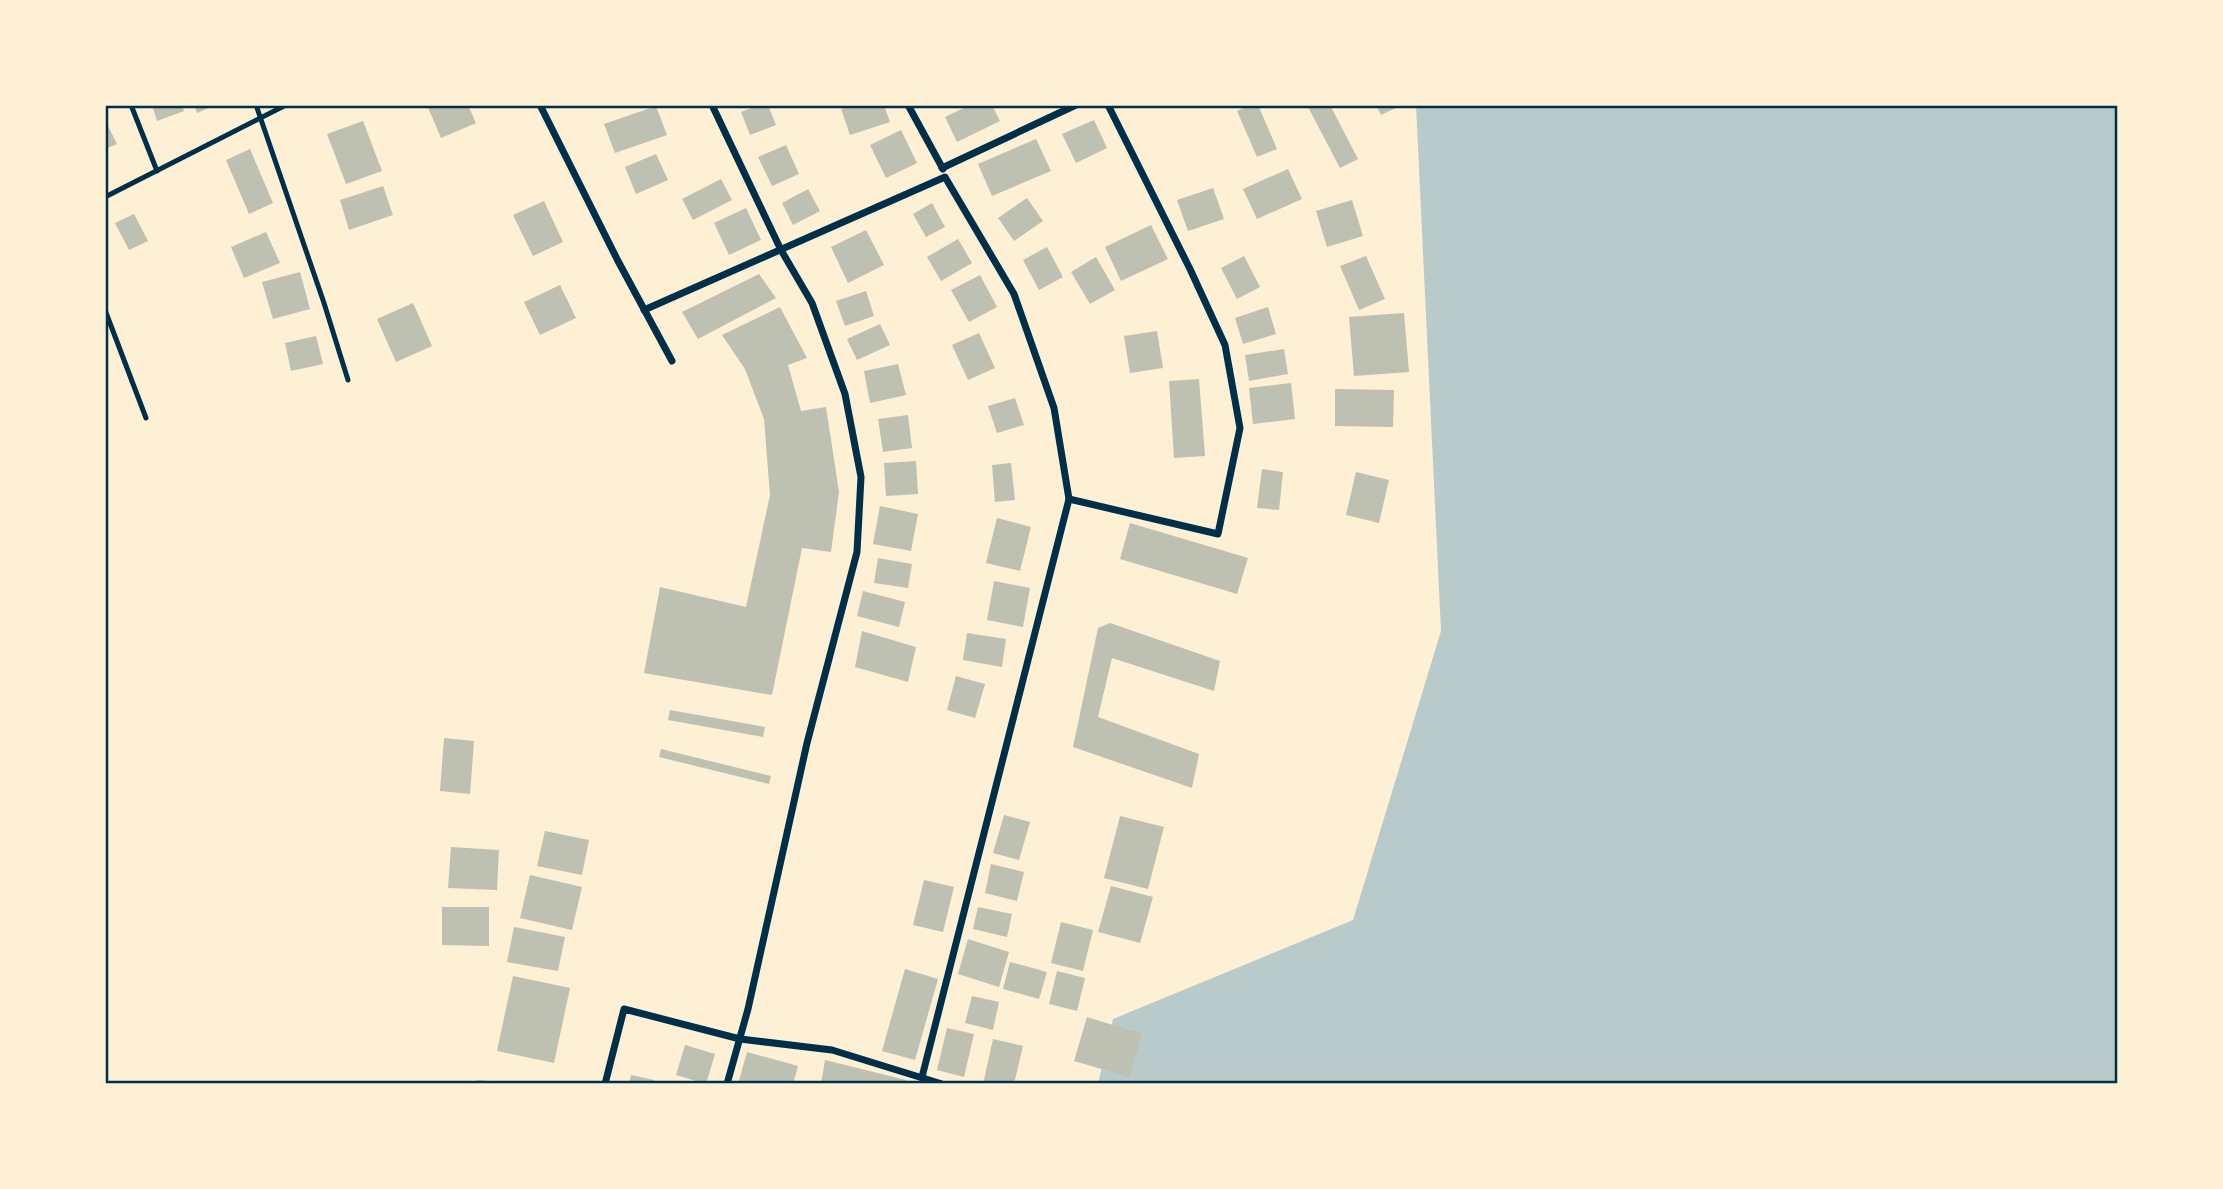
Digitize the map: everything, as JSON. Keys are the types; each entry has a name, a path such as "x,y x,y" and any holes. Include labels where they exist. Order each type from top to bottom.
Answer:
{"street":[{"path":"540,105 672,361"},
{"path":"712,105 781,250 812,303 845,394 861,477 857,552 807,743 740,1039 727,1084"},
{"path":"908,105 945,177 1014,294 1054,408 1069,499 922,1077"},
{"path":"942,168 1076,105"},
{"path":"1069,499 1218,534 1240,428 1225,345 1108,105"},
{"path":"645,310 945,177"},
{"path":"605,1084 624,1009 740,1039 832,1050 938,1083"}],"lane":[{"path":"131,105 157,171"},
{"path":"256,105 348,380"},
{"path":"105,197 286,105"},
{"path":"105,310 146,418"}],"shaded area":[{"path":"1416,105 2118,105 2118,1084 1098,1084 1113,1019 1353,920 1441,631"}],"building":[{"path":"152,105 182,105 184,111 157,121"},
{"path":"194,105 215,105 197,113"},
{"path":"427,105 468,105 476,123 441,138"},
{"path":"759,105 768,105 776,125 750,135 741,112"},
{"path":"854,105 884,105 890,122 850,135 841,109"},
{"path":"970,105 992,105 1000,121 957,142 945,117"},
{"path":"1250,105 1258,105 1277,149 1257,157 1237,111"},
{"path":"1307,105 1330,105 1358,159 1340,168"},
{"path":"1376,105 1402,105 1381,115"},
{"path":"656,106 667,135 615,153 604,124"},
{"path":"105,120 117,144 105,149"},
{"path":"1094,120 1107,148 1076,163 1062,134"},
{"path":"363,121 382,171 346,184 327,134"},
{"path":"901,130 917,163 886,178 870,145"},
{"path":"1036,139 1051,171 992,196 978,164"},
{"path":"786,145 799,174 772,186 758,157"},
{"path":"250,149 273,203 249,214 226,160"},
{"path":"656,154 668,180 636,194 625,167"},
{"path":"1288,169 1302,199 1257,219 1243,189"},
{"path":"721,179 732,200 693,220 682,199"},
{"path":"383,186 393,215 349,230 340,200"},
{"path":"1213,188 1224,219 1188,231 1177,200"},
{"path":"808,189 820,211 793,225 782,203"},
{"path":"1027,198 1043,221 1014,241 998,218"},
{"path":"1352,200 1363,236 1327,247 1316,211"},
{"path":"544,201 563,242 533,256 513,215"},
{"path":"932,203 945,227 926,237 913,214"},
{"path":"746,208 761,240 729,255 714,223"},
{"path":"134,214 148,241 129,250 115,223"},
{"path":"1151,225 1168,259 1121,281 1105,247"},
{"path":"866,230 884,265 848,283 831,247"},
{"path":"266,232 280,263 244,278 231,247"},
{"path":"958,239 972,263 941,281 927,257"},
{"path":"1047,247 1063,277 1039,290 1023,260"},
{"path":"1244,256 1260,287 1237,299 1221,268"},
{"path":"1366,256 1385,299 1359,310 1340,266"},
{"path":"1096,257 1115,290 1090,304 1071,272"},
{"path":"300,272 310,309 273,319 262,282"},
{"path":"759,274 776,298 698,339 682,312"},
{"path":"980,275 997,307 969,322 951,290"},
{"path":"560,285 576,318 540,335 524,302"},
{"path":"866,291 874,316 845,326 836,301"},
{"path":"413,303 432,346 396,362 377,319"},
{"path":"780,307 807,358 788,365 801,411 826,407 839,492 831,552 802,548 772,695 644,673 660,587 746,607 770,495 764,419 745,369 722,335"},
{"path":"1268,307 1276,334 1243,344 1235,318"},
{"path":"1404,313 1409,372 1354,376 1349,317"},
{"path":"880,324 890,345 857,360 847,339"},
{"path":"1157,331 1163,368 1130,373 1124,336"},
{"path":"979,333 995,368 968,380 952,345"},
{"path":"316,336 323,364 291,371 285,343"},
{"path":"1284,349 1288,374 1249,381 1245,355"},
{"path":"898,364 906,395 870,403 864,371"},
{"path":"1199,379 1205,456 1174,458 1169,381"},
{"path":"1291,383 1295,419 1253,424 1249,388"},
{"path":"1335,389 1394,390 1393,427 1335,426"},
{"path":"1015,398 1024,425 997,433 988,406"},
{"path":"908,415 912,448 883,452 878,419"},
{"path":"916,461 918,494 886,496 884,463"},
{"path":"1011,463 1015,500 995,502 992,465"},
{"path":"1262,469 1283,472 1279,510 1257,508"},
{"path":"1356,472 1389,480 1379,523 1346,515"},
{"path":"880,506 918,514 911,551 873,544"},
{"path":"997,518 1031,527 1020,571 986,563"},
{"path":"1130,523 1248,558 1237,594 1120,559"},
{"path":"878,558 912,564 908,588 874,583"},
{"path":"994,581 1030,588 1023,627 987,620"},
{"path":"863,591 905,602 899,627 857,616"},
{"path":"1110,623 1220,661 1214,691 1112,658 1098,717 1199,754 1192,788 1073,747 1098,628"},
{"path":"862,631 916,647 908,682 855,667"},
{"path":"967,633 1006,639 1002,667 963,660"},
{"path":"956,676 985,684 975,718 947,710"},
{"path":"670,710 765,727 763,737 668,720"},
{"path":"444,738 474,741 470,794 440,791"},
{"path":"661,749 771,776 769,784 659,757"},
{"path":"1004,815 1030,822 1019,860 993,853"},
{"path":"1120,816 1164,827 1148,889 1104,878"},
{"path":"545,831 589,840 582,875 537,866"},
{"path":"451,847 499,850 497,890 448,888"},
{"path":"991,864 1024,872 1017,901 985,893"},
{"path":"530,875 582,887 572,930 520,918"},
{"path":"924,880 954,887 943,932 913,925"},
{"path":"1111,886 1153,897 1140,943 1098,932"},
{"path":"442,907 489,907 489,946 442,945"},
{"path":"978,907 1012,914 1007,937 973,929"},
{"path":"1061,922 1093,930 1083,971 1051,963"},
{"path":"514,927 565,937 558,971 507,962"},
{"path":"968,939 1009,952 999,987 958,974"},
{"path":"1010,962 1047,972 1039,999 1003,989"},
{"path":"905,969 938,979 915,1060 882,1051"},
{"path":"1057,971 1085,978 1077,1011 1049,1004"},
{"path":"513,976 570,988 554,1063 497,1051"},
{"path":"972,996 999,1002 993,1030 965,1023"},
{"path":"1087,1017 1142,1034 1129,1077 1074,1061"},
{"path":"947,1028 974,1034 964,1077 937,1070"},
{"path":"993,1039 1023,1046 1014,1084 983,1084"},
{"path":"685,1045 715,1054 706,1084 676,1075"},
{"path":"747,1052 798,1066 793,1084 738,1084"},
{"path":"825,1060 906,1080 905,1084 821,1084"},
{"path":"631,1075 654,1080 654,1084 629,1084"},
{"path":"477,1080 505,1082 505,1084 476,1084"}]}
